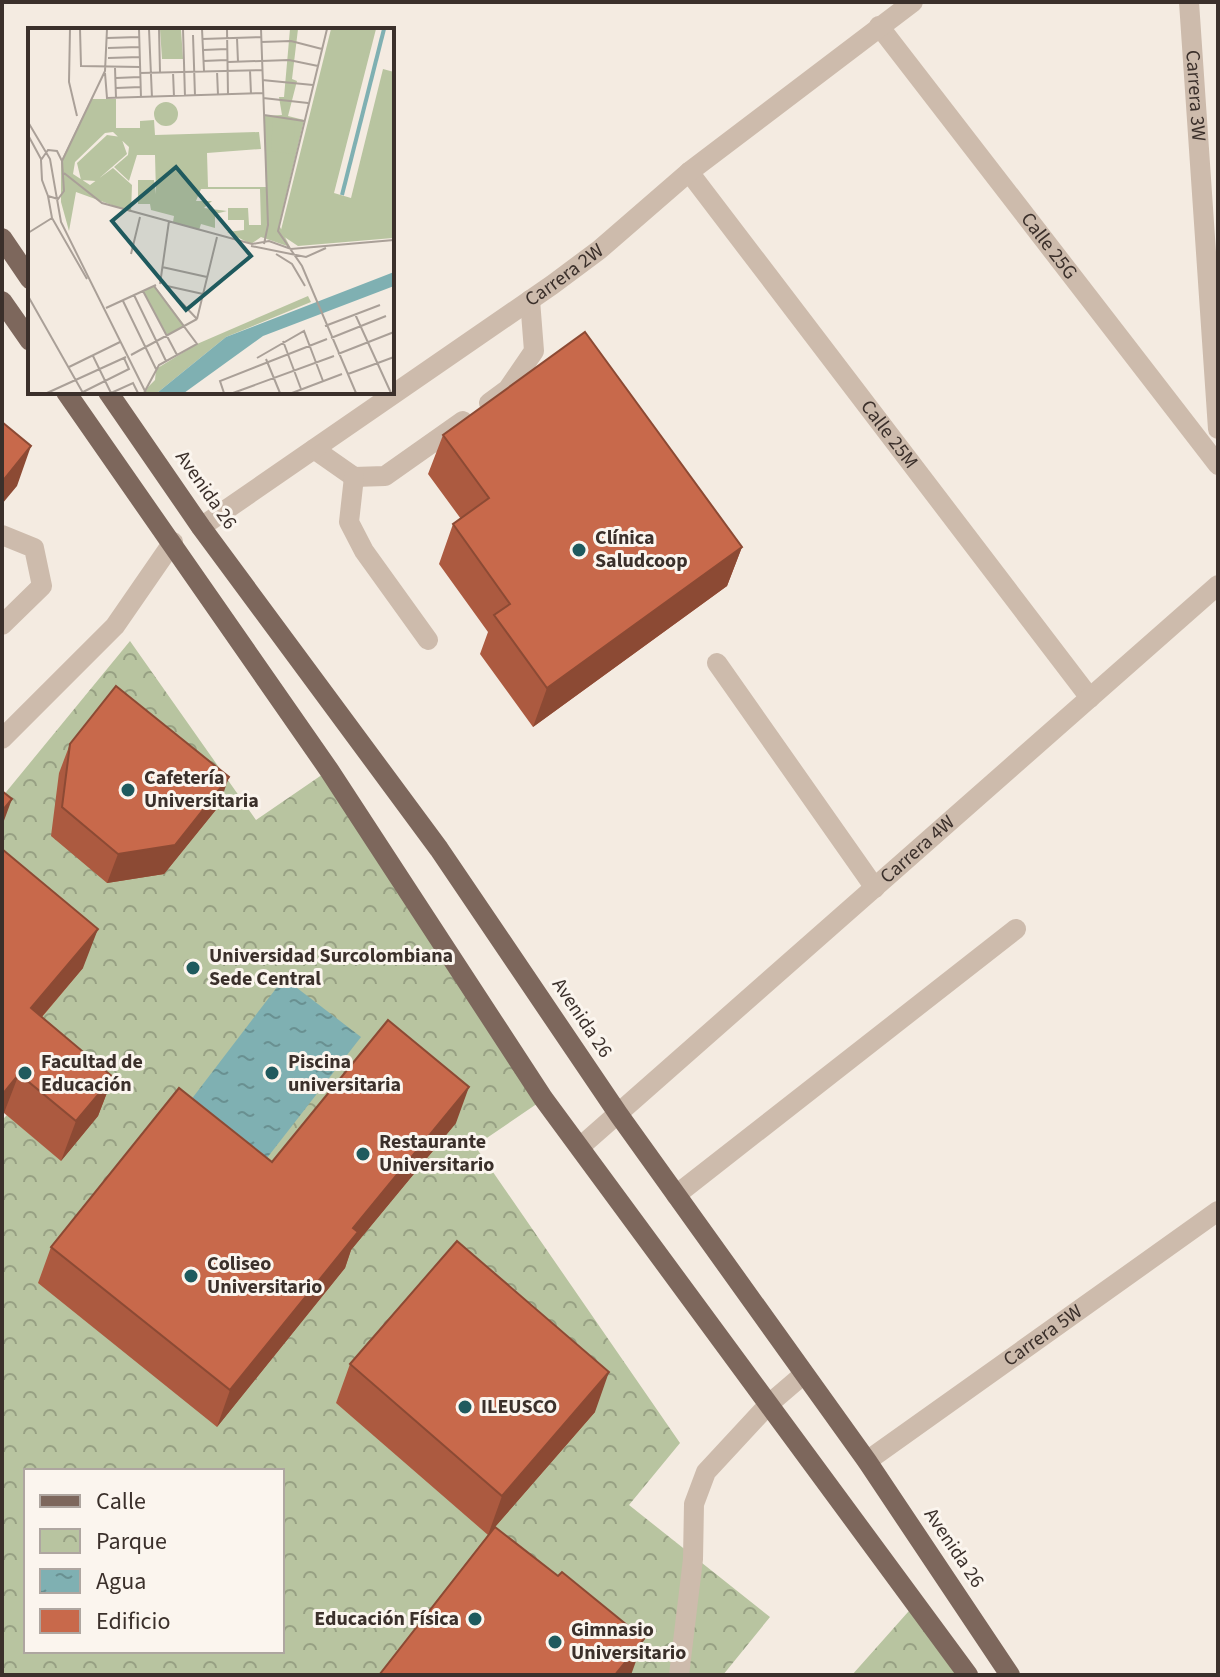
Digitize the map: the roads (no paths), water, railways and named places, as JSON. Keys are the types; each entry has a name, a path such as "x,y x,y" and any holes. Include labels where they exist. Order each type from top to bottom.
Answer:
{"main road":[{"path":"2,238 28,276"},
{"path":"2,301 28,338"},
{"path":"67,394 329,770 543,1098 968,1675"},
{"name":"Avenida 26","path":"109,394 201,527 439,849 619,1115 867,1461 1010,1675"}],"street":[{"name":"Carrera 2W","path":"394,394 599,250 689,172 913,2"},
{"name":"Carrera 3W","path":"1189,2 1218,429"},
{"name":"Calle 25G","path":"879,26 1218,465"},
{"name":"Calle 25M","path":"689,172 1090,698"},
{"path":"314,449 354,477 385,476 508,389 534,351 530,300"},
{"name":"Carrera 2W","path":"201,527 394,394"},
{"path":"354,477 349,522 364,551 428,640"},
{"path":"2,535 34,548 42,586 2,625"},
{"path":"2,739 115,626 173,542"},
{"name":"Carrera 4W","path":"580,1147 1218,585"},
{"path":"717,663 875,888"},
{"path":"676,1195 1016,929"},
{"name":"Carrera 5W","path":"867,1461 1218,1211"},
{"path":"679,1675 693,1559 694,1504 706,1472 769,1404 804,1374"}],"water":[{"name":"Piscina universitaria","path":"284,978 361,1037 260,1167 184,1109"}],"place":[{"name":"Clínica Saludcoop","path":"579,550"},
{"name":"Cafetería Universitaria","path":"128,790"},
{"name":"Universidad Surcolombiana Sede Central","path":"193,968"},
{"name":"Facultad de Educación","path":"25,1073"},
{"name":"Piscina universitaria","path":"272,1073"},
{"name":"Restaurante Universitario","path":"363,1154"},
{"name":"Coliseo Universitario","path":"191,1276"},
{"name":"ILEUSCO","path":"465,1407"},
{"name":"Educación Física","path":"475,1619"},
{"name":"Gimnasio Universitario","path":"555,1642"}]}
